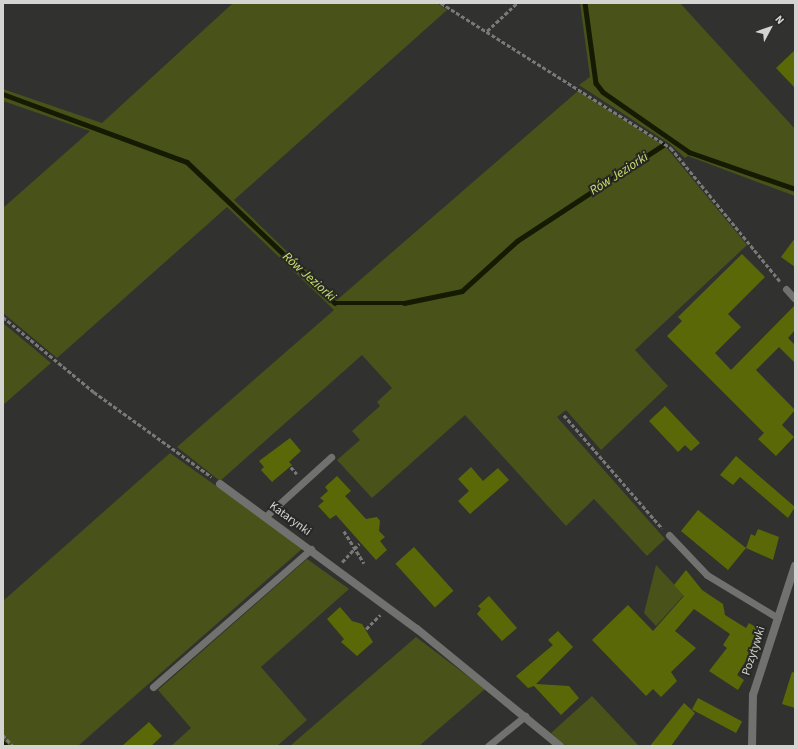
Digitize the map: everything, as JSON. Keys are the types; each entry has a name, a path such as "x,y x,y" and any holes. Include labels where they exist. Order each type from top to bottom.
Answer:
{"street":[{"name":"Katarynki","path":"220,484 310,548 525,716 560,746"},
{"name":"Pozytywki","path":"752,746 753,695 795,566"}],"lane":[{"path":"786,288 795,300"},
{"path":"266,516 331,457"},
{"path":"669,535 707,575 778,618"},
{"path":"154,688 310,548"},
{"path":"488,746 525,716"}],"path":[{"path":"441,3 671,148 786,288"},
{"path":"487,31 517,3"},
{"path":"3,317 94,392 220,484"},
{"path":"564,415 669,535"},
{"path":"291,467 300,477"},
{"path":"344,531 364,563"},
{"path":"344,559 359,544"},
{"path":"366,629 381,614"},
{"path":"3,735 13,746"}],"green space":[{"path":"233,3 437,3 447,10 234,200 337,300 578,91 666,147 747,245 635,350 668,386 601,450 566,410 557,417 665,539 647,556 594,499 566,526 465,415 372,498 337,460 360,440 352,431 380,406 377,402 392,388 362,355 220,481 177,447 334,310 227,207 57,358 3,313 3,208 90,131 3,101 3,89 102,123"},
{"path":"580,3 680,3 795,129 795,196 688,156 685,158 670,144 579,85 590,77"},
{"path":"3,323 51,363 3,405"},
{"path":"170,453 303,548 78,746 3,746 3,601"},
{"path":"307,559 349,589 261,667 307,720 277,746 171,746 191,728 158,690"},
{"path":"656,565 684,595 656,626 644,613"},
{"path":"416,637 485,689 419,746 290,746"},
{"path":"592,696 639,746 566,746 551,733"}],"building":[{"path":"795,50 795,88 776,68"},
{"path":"795,238 795,267 781,257"},
{"path":"742,254 765,277 728,314 741,327 715,353 731,370 795,305 795,330 788,338 795,345 795,363 779,347 756,370 795,410 782,425 794,437 776,456 758,439 764,433 667,336 682,321 678,317"},
{"path":"665,406 700,443 691,451 685,445 678,452 649,421"},
{"path":"290,438 301,451 289,462 292,465 272,482 261,470 264,467 259,461"},
{"path":"736,456 795,507 788,518 740,477 733,485 720,475"},
{"path":"471,467 483,481 498,468 509,480 470,514 458,501 469,491 458,479"},
{"path":"337,476 351,491 345,496 366,519 377,517 380,521 379,531 385,537 380,541 387,550 376,560 336,515 330,519 318,506 324,501 320,498 328,491 325,487"},
{"path":"698,510 746,548 728,570 681,531"},
{"path":"758,529 779,537 773,560 746,548 751,534 755,536"},
{"path":"414,547 453,591 435,608 395,564"},
{"path":"686,570 702,590 723,604 725,615 746,628 749,623 764,632 737,675 744,680 738,690 709,671 727,648 723,645 730,634 694,609 675,631 696,648 671,672 677,681 661,697 653,689 646,696 592,640 628,605 653,631 684,596 674,585"},
{"path":"489,596 517,628 502,641 477,614 481,609 478,606"},
{"path":"340,607 352,621 362,624 373,642 357,656 341,642 344,639 327,619"},
{"path":"558,631 573,647 536,684 569,686 579,698 561,715 534,686 528,688 516,676 553,645 548,640"},
{"path":"792,672 795,673 795,708 782,704"},
{"path":"698,698 742,721 736,733 692,709"},
{"path":"684,703 695,713 671,746 650,746"},
{"path":"149,722 162,736 151,746 122,746"}],"waterway":[{"path":"585,3 596,83 603,92 689,152 795,189"},
{"name":"Rów Jeziorki","path":"3,94 187,162 335,303 404,303 462,291 517,241 663,145"},
{"name":"Rów Jeziorki","path":"3,743 6,746"}]}
